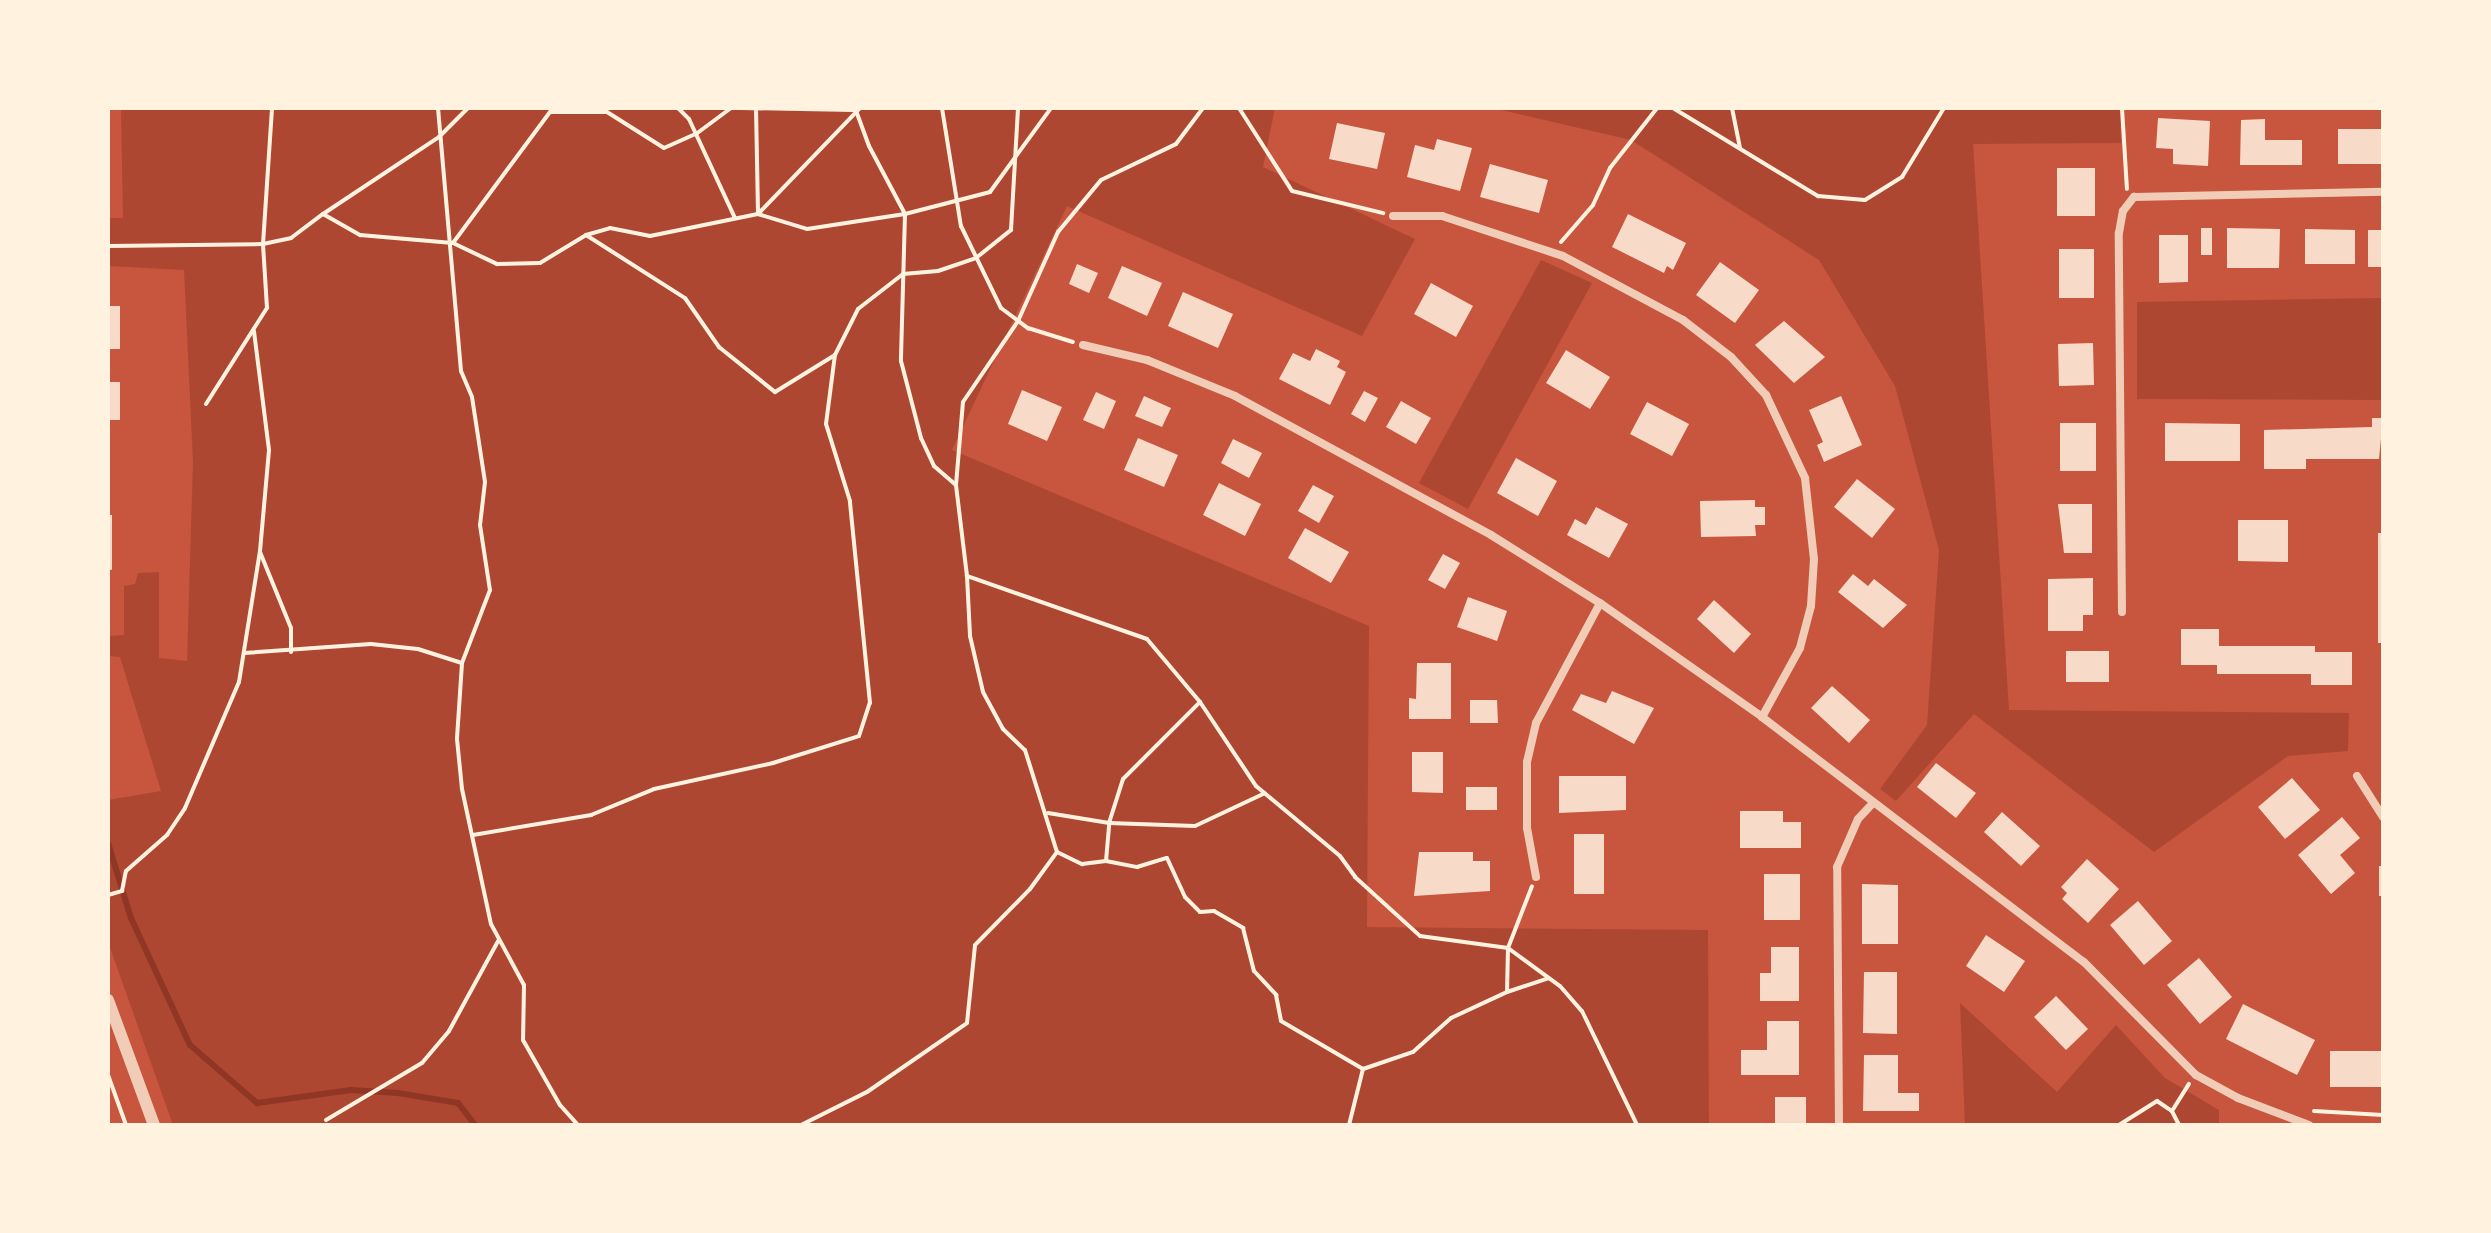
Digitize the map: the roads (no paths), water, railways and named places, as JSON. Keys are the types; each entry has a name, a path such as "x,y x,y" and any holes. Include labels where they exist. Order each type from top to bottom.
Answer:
{"street":[{"path":"2122,612 2119,233 2123,211 2134,197 2383,192"},
{"path":"1393,216 1442,216 1551,252 1627,288 1719,348 1766,395 1788,436 1813,519 1811,606 1800,648 1762,717"},
{"path":"1083,345 1147,360 1235,396 1491,535 1600,603 1762,717 2084,962 2196,1075 2238,1098 2309,1125"},
{"path":"1536,877 1527,828 1527,762 1536,723 1600,603"},
{"path":"2357,776 2383,817"},
{"path":"1839,1125 1837,867 1858,819 1873,803"},
{"path":"108,1000 154,1125"}],"waterway":[{"path":"108,843 131,918 190,1045 257,1103 351,1090 398,1093 458,1103 475,1125"}]}
